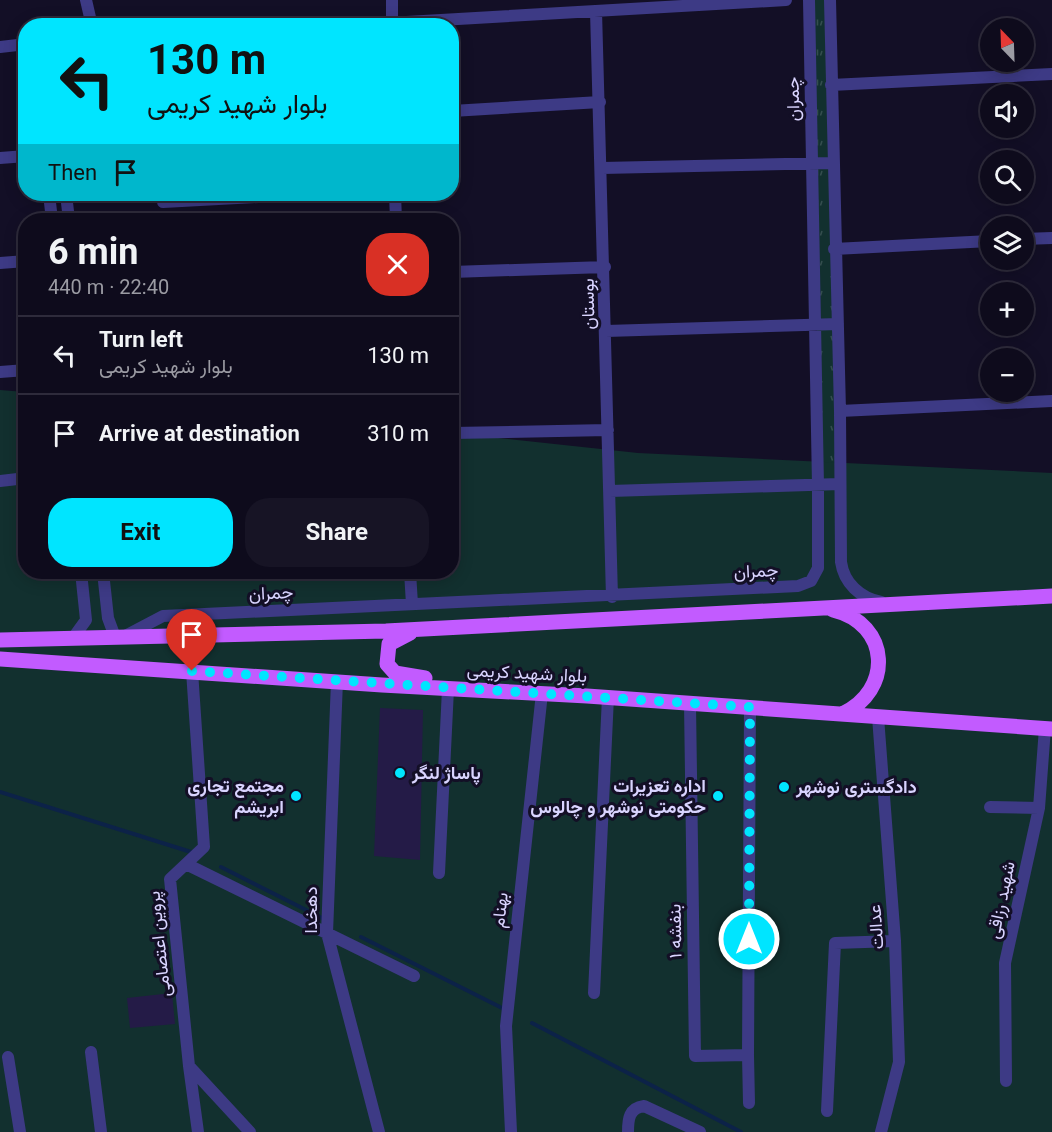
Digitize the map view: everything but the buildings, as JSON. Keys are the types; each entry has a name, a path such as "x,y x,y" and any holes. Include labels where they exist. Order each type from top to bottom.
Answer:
{"main road":[{"path":"0,640 421,629 1052,596"},
{"path":"818,608 853,617 866,628 875,643 879,661 877,678 870,694 857,707 842,714"},
{"path":"421,629 399,637 389,645 387,664 395,673 410,677 458,681 482,690"},
{"name":"بلوار شهید کریمی","path":"0,659 448,689 608,697 1049,729"}],"street":[{"path":"86,0 90,18"},
{"path":"392,0 392,18"},
{"path":"459,20 786,0"},
{"name":"چمران","path":"119,637 163,616 612,597 798,586 809,582 818,568 818,485 809,0"},
{"path":"830,0 834,249 840,411 841,562 844,573 855,589 866,597 891,603"},
{"name":"بوستان","path":"596,11 605,267 612,597"},
{"path":"0,47 18,45"},
{"path":"831,85 1052,74"},
{"path":"459,111 600,102"},
{"path":"0,158 18,157"},
{"path":"602,168 832,163"},
{"path":"163,202 182,201"},
{"path":"1034,239 1052,238"},
{"path":"834,249 980,242"},
{"path":"0,263 18,262"},
{"path":"459,272 605,267"},
{"path":"606,331 838,324"},
{"path":"0,372 18,371"},
{"path":"840,411 1052,401"},
{"path":"459,433 608,430"},
{"path":"0,481 18,479"},
{"path":"610,491 840,484"},
{"path":"73,638 86,620 82,579"},
{"path":"104,579 108,618 119,637"},
{"path":"410,579 412,604"},
{"name":"پروین اعتصامی","path":"189,1066 170,879 204,847 192,671"},
{"name":"دهخدا","path":"337,681 327,933 380,1132"},
{"path":"439,873 448,689"},
{"name":"بهنام","path":"511,1132 506,1026 542,693"},
{"path":"594,993 608,697"},
{"name":"بنفشه ۱","path":"690,704 695,1056 748,1055"},
{"path":"749,1103 750,707"},
{"name":"عدالت","path":"878,717 895,941 899,1062 881,1132"},
{"name":"شهید رزاقی","path":"1006,1081 1005,963 1039,808 1049,729"},
{"path":"990,807 1039,808"},
{"path":"186,864 414,976"},
{"path":"827,1111 835,943 895,941"},
{"path":"91,1052 101,1132"},
{"path":"8,1057 20,1132"},
{"path":"189,1066 198,1132"},
{"path":"189,1066 250,1132"},
{"path":"628,1126 636,1107 644,1106 700,1132"}],"green space":[{"path":"810,0 828,0 832,162 812,163"},
{"path":"831,164 837,323 818,324 813,165"},
{"path":"838,325 840,483 820,483 817,326"},
{"path":"0,390 18,391 18,579 459,579 459,434 638,453 1052,473 1052,1132 0,1132"}],"waterway":[{"path":"0,792 191,852"},
{"path":"221,867 322,918"},
{"path":"361,937 504,1009"},
{"path":"532,1023 741,1132"}],"place":[{"name":"پاساژ لنگر","path":"400,773"},
{"name":"دادگستری نوشهر","path":"784,787"},
{"name":"مجتمع تجاری ابریشم","path":"296,796"},
{"name":"اداره تعزیرات حکومتی نوشهر و چالوس","path":"718,796"}],"route":[{"path":"192,671 750,707 749,939"}]}
